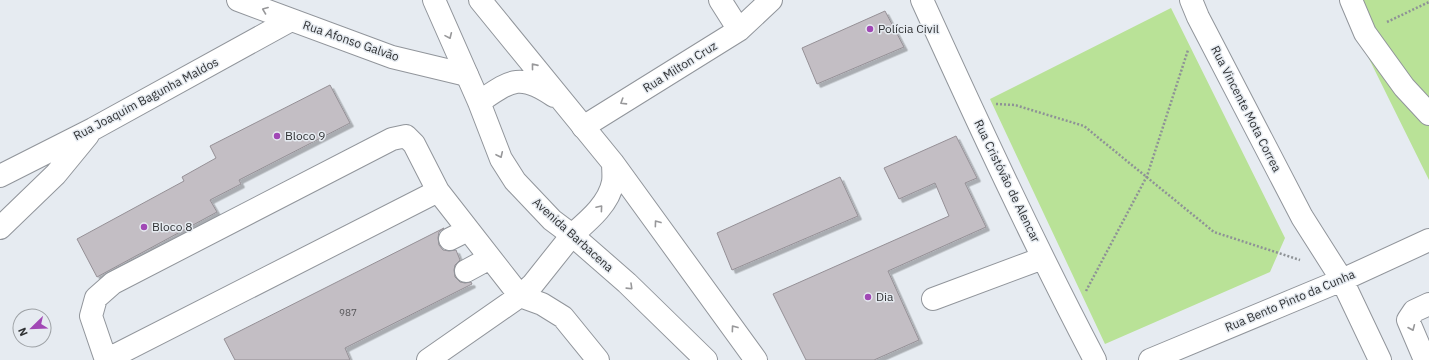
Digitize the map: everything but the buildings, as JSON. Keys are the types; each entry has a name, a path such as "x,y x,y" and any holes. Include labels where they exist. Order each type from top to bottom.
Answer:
{"street":[{"name":"Rua Afonso Galvão","path":"238,0 392,57 466,75 511,82 525,82 541,87 563,102"},
{"name":"Avenida Barbacena","path":"434,0 479,102 501,158 515,180 552,220 572,235 627,284 706,360"},
{"path":"480,0 614,163 756,360"},
{"path":"720,0 739,30"},
{"name":"Rua Milton Cruz","path":"583,127 739,30 771,0"},
{"name":"Rua Cristóvão de Alencar","path":"922,0 968,101 1094,360"},
{"path":"1351,0 1365,33 1404,88 1429,114"},
{"name":"Rua Vincente Mota Correa","path":"1194,9 1302,217 1342,280 1380,360"},
{"name":"Rua Joaquim Bagunha Maldos","path":"0,176 93,129 291,20"},
{"path":"479,102 511,82"},
{"path":"0,228 56,174 93,129"},
{"path":"438,191 106,360 91,316 96,298 113,283 392,138 406,136 414,144 438,191 459,234 490,258 520,296 542,304 563,317 598,360"},
{"path":"428,360 520,296 533,284 572,235 604,204 613,182 614,163"},
{"name":"Rua Bento Pinto da Cunha","path":"1150,360 1342,280 1429,240"},
{"path":"466,271 490,258"},
{"path":"933,298 1044,258"},
{"path":"1426,360 1408,320 1414,311 1429,304"}],"path":[{"path":"1365,33 1429,2"},
{"path":"1072,317 1147,176 1194,9"},
{"path":"968,101 1014,105 1084,126 1214,232 1304,262"}],"green space":[{"path":"1340,0 1429,0 1429,180"},
{"path":"1171,8 1285,238 1270,272 1105,344 990,99"}],"place":[{"name":"Polícia Civil","path":"870,29"},
{"name":"Bloco 9","path":"277,136"},
{"name":"Bloco 8","path":"144,227"},
{"name":"Dia","path":"868,297"}]}
